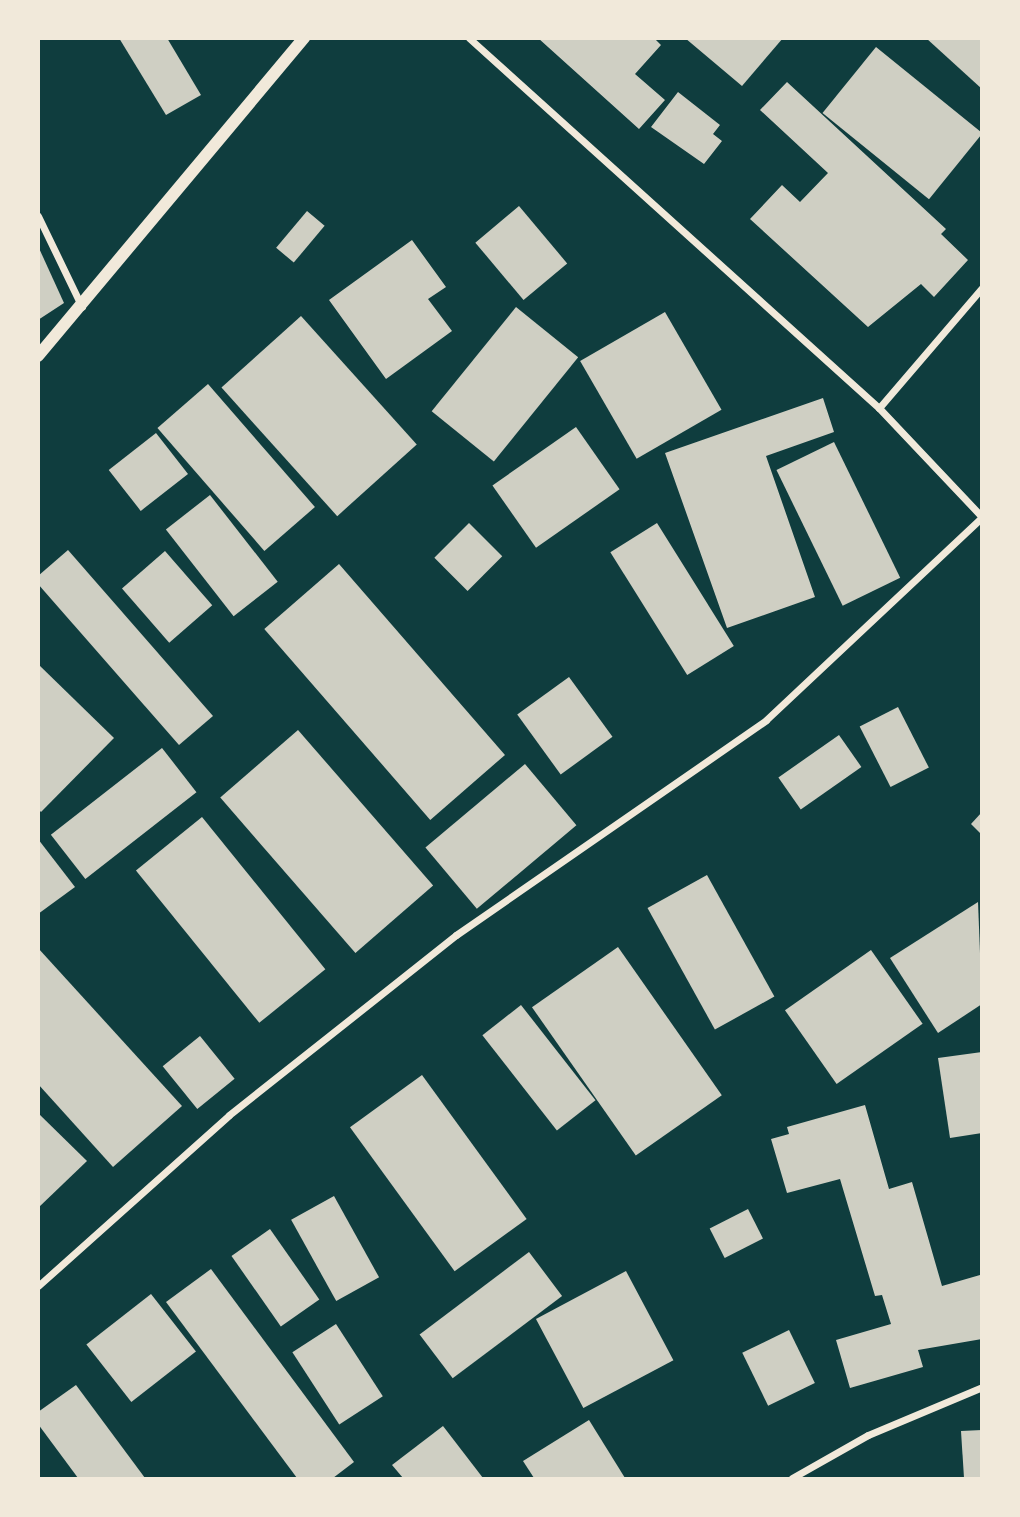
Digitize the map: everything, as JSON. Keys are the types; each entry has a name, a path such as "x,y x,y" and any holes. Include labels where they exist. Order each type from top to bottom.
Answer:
{"street":[{"path":"38,356 83,307 304,38"},
{"path":"38,1286 229,1115 456,935 766,720 982,517 879,408 469,38"},
{"path":"38,216 83,307"},
{"path":"879,408 982,288"},
{"path":"792,1479 868,1435 982,1387"}],"building":[{"path":"119,38 167,38 201,95 166,115"},
{"path":"538,38 654,38 661,45 635,74 665,100 639,129"},
{"path":"685,38 783,38 742,86"},
{"path":"926,38 982,38 982,89"},
{"path":"876,47 982,133 929,199 823,113"},
{"path":"787,82 946,229 941,234 968,260 934,297 921,284 868,327 750,219 782,185 800,202 828,173 760,110"},
{"path":"678,92 720,125 713,134 722,141 704,164 651,127"},
{"path":"519,206 567,263 524,300 475,243"},
{"path":"307,211 325,226 294,263 276,248"},
{"path":"412,240 446,287 428,299 452,331 386,379 329,300"},
{"path":"38,246 64,303 38,320"},
{"path":"516,307 578,357 494,461 432,411"},
{"path":"665,312 722,410 637,459 580,361"},
{"path":"301,316 417,445 337,516 221,388"},
{"path":"208,384 315,507 264,551 157,428"},
{"path":"823,398 834,432 766,456 815,597 727,628 665,453"},
{"path":"576,427 620,489 536,548 492,486"},
{"path":"156,433 188,474 141,511 109,470"},
{"path":"834,442 900,578 843,606 776,470"},
{"path":"210,495 278,582 234,616 166,529"},
{"path":"469,523 502,556 468,591 434,558"},
{"path":"657,523 734,646 687,675 610,552"},
{"path":"68,550 213,716 179,745 38,584 38,576"},
{"path":"165,551 212,605 169,643 122,588"},
{"path":"339,564 505,755 430,820 264,629"},
{"path":"38,664 114,738 41,812 38,809"},
{"path":"569,677 612,737 561,774 517,715"},
{"path":"898,707 929,768 891,787 860,727"},
{"path":"298,730 433,885 355,953 220,798"},
{"path":"839,735 861,767 801,809 778,777"},
{"path":"162,748 196,792 85,879 51,835"},
{"path":"525,764 576,825 477,909 425,848"},
{"path":"982,812 982,835 971,824"},
{"path":"202,817 325,969 259,1023 136,870"},
{"path":"38,839 75,887 38,914"},
{"path":"707,875 774,997 715,1030 648,908"},
{"path":"978,902 982,1004 938,1033 890,958"},
{"path":"618,947 722,1095 636,1155 532,1007"},
{"path":"38,948 182,1106 113,1167 38,1084"},
{"path":"871,950 923,1024 837,1084 785,1010"},
{"path":"521,1005 595,1100 557,1131 482,1035"},
{"path":"200,1036 235,1079 197,1109 163,1066"},
{"path":"982,1052 982,1133 950,1138 938,1058"},
{"path":"422,1075 527,1219 455,1271 350,1127"},
{"path":"865,1105 889,1189 912,1182 942,1286 980,1275 982,1339 918,1350 923,1367 850,1388 836,1340 891,1324 882,1295 875,1296 840,1179 787,1193 771,1139 789,1134 787,1127"},
{"path":"38,1113 87,1161 38,1208"},
{"path":"334,1196 379,1277 336,1301 291,1220"},
{"path":"748,1209 763,1238 725,1258 710,1229"},
{"path":"270,1229 319,1299 281,1326 231,1256"},
{"path":"529,1252 562,1296 453,1378 420,1334"},
{"path":"211,1269 354,1462 333,1478 297,1478 166,1302"},
{"path":"626,1271 673,1360 583,1408 536,1319"},
{"path":"151,1294 196,1352 131,1402 86,1344"},
{"path":"336,1324 383,1396 339,1424 292,1352"},
{"path":"789,1330 815,1383 768,1406 742,1353"},
{"path":"76,1385 145,1478 78,1478 38,1424 38,1412"},
{"path":"589,1420 625,1478 534,1478 523,1461"},
{"path":"443,1426 483,1478 403,1478 392,1465"},
{"path":"982,1430 982,1478 964,1478 961,1431"}]}
